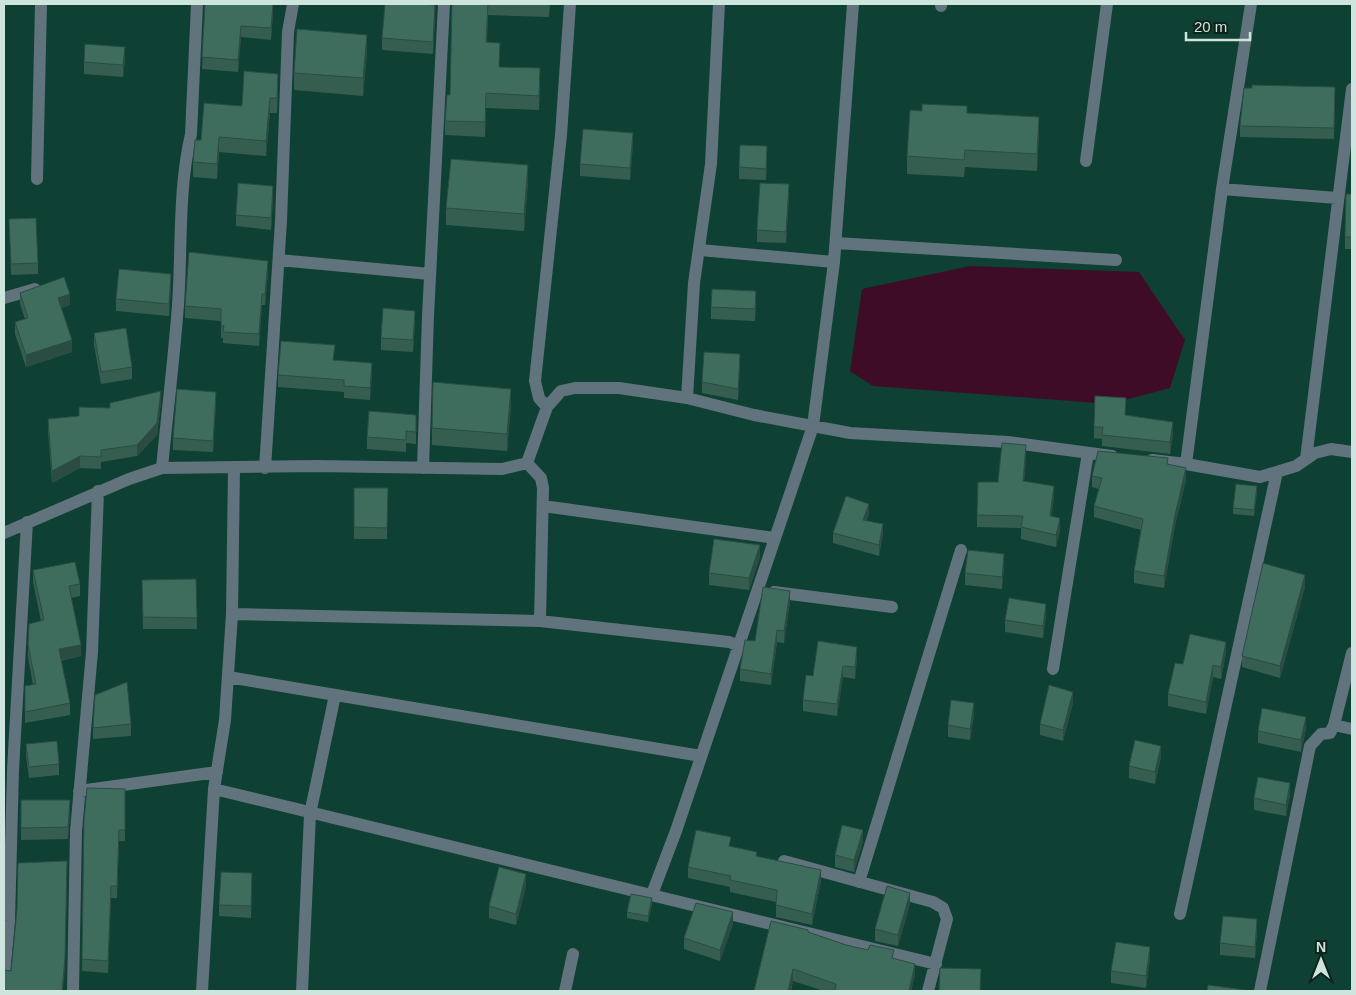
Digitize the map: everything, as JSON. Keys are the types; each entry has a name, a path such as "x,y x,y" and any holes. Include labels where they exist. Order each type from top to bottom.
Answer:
{"street":[{"path":"37,179 41,4"},
{"path":"162,468 178,306 181,206 186,154 191,134 198,4"},
{"path":"266,468 279,260 288,32 293,4"},
{"path":"423,468 430,274 444,4"},
{"path":"548,406 539,398 535,381 561,135 570,4"},
{"path":"687,398 694,283 711,164 719,4"},
{"path":"652,894 676,831 737,645 813,426 836,243 853,4"},
{"path":"1086,161 1107,4"},
{"path":"1186,464 1222,189 1251,4"},
{"path":"1306,459 1352,89"},
{"path":"1222,189 1337,198"},
{"path":"836,243 1116,260"},
{"path":"700,250 834,262"},
{"path":"279,260 430,274"},
{"path":"4,298 36,288"},
{"path":"527,463 548,406 561,391 575,388 619,388 687,398 754,415 850,433 1008,442 1088,454 1186,464 1260,477 1296,466 1315,453 1331,449 1352,452"},
{"path":"1053,669 1088,454"},
{"path":"4,533 98,491 162,468 502,469 527,463"},
{"path":"527,463 541,478 543,506 540,621"},
{"path":"202,991 214,789 225,720 232,614 234,468"},
{"path":"1180,914 1277,472"},
{"path":"73,991 76,832 93,633 98,491"},
{"path":"543,506 775,538"},
{"path":"4,976 9,740 24,605 27,522"},
{"path":"859,882 961,550"},
{"path":"757,590 892,607"},
{"path":"232,614 540,621 729,642 737,645"},
{"path":"1260,991 1310,746 1321,734 1330,733 1334,725 1352,653"},
{"path":"228,678 701,756"},
{"path":"302,991 310,814 335,695"},
{"path":"1334,725 1352,729"},
{"path":"79,790 217,772"},
{"path":"214,789 310,814 652,894 936,964"},
{"path":"784,861 932,902 943,908 947,919 928,991"},
{"path":"565,991 573,954"}],"shaded area":[{"path":"970,266 1139,272 1185,340 1170,388 1110,404 873,386 850,371 862,289"}],"building":[{"path":"205,4 273,4 271,28 241,26 238,60 202,57"},
{"path":"385,4 435,5 433,42 382,38"},
{"path":"452,4 488,4 486,42 500,43 499,67 540,68 539,96 486,93 485,122 445,121 447,95 450,95"},
{"path":"297,29 367,35 363,78 294,73"},
{"path":"85,44 125,47 123,65 84,62"},
{"path":"244,71 278,74 277,98 270,98 266,141 219,137 217,164 193,162 195,140 201,140 204,103 242,106"},
{"path":"1252,85 1335,87 1334,128 1240,126 1244,88 1252,88"},
{"path":"922,104 967,106 967,113 1039,117 1037,154 965,150 964,160 907,156 910,110 922,111"},
{"path":"583,129 633,133 630,168 580,164"},
{"path":"740,145 767,146 766,169 739,167"},
{"path":"451,159 528,165 524,214 446,208"},
{"path":"238,183 273,186 271,218 236,215"},
{"path":"760,183 789,184 786,232 757,230"},
{"path":"1346,194 1352,194 1352,237 1345,237"},
{"path":"36,218 38,263 11,264 9,219"},
{"path":"189,252 268,261 265,294 262,294 259,334 223,332 224,326 221,326 221,309 185,306"},
{"path":"119,269 171,274 169,304 116,299"},
{"path":"64,277 70,294 58,298 72,340 26,355 15,322 28,318 20,293"},
{"path":"712,289 756,291 755,309 711,307"},
{"path":"383,308 415,311 413,340 381,338"},
{"path":"126,328 132,367 101,372 94,333"},
{"path":"281,341 335,345 333,360 372,363 370,388 344,386 344,380 278,375"},
{"path":"704,352 740,354 738,389 702,382"},
{"path":"433,382 511,389 507,434 432,428"},
{"path":"177,389 216,392 213,441 173,438"},
{"path":"161,391 157,423 137,445 101,450 101,457 80,456 52,471 48,419 79,416 79,407 110,408 110,403"},
{"path":"1095,396 1126,398 1125,415 1173,422 1170,442 1102,435 1103,427 1094,427"},
{"path":"369,411 416,415 416,432 406,431 406,440 367,437"},
{"path":"1002,443 1026,445 1023,481 1054,486 1050,516 1060,518 1056,535 1021,527 1023,516 977,515 978,482 998,482"},
{"path":"1098,451 1168,458 1167,464 1186,468 1164,576 1134,571 1143,519 1094,506 1102,478 1092,476"},
{"path":"1236,484 1257,486 1254,510 1233,508"},
{"path":"354,488 388,488 387,528 354,527"},
{"path":"846,496 869,504 863,520 883,524 879,545 833,533"},
{"path":"714,539 760,545 749,578 709,573"},
{"path":"968,550 1004,554 1002,577 965,573"},
{"path":"75,562 80,584 69,586 81,645 59,649 70,703 25,712 25,686 36,684 28,645 29,624 44,620 33,570"},
{"path":"1263,563 1305,575 1280,666 1242,656"},
{"path":"196,579 197,618 143,617 142,580"},
{"path":"763,587 790,591 784,631 777,630 771,674 740,669 745,640 755,641"},
{"path":"1009,598 1046,604 1043,626 1005,620"},
{"path":"1190,634 1226,642 1221,667 1213,665 1206,702 1168,694 1175,663 1183,664"},
{"path":"818,641 857,647 855,667 843,666 837,704 803,700 806,675 813,676"},
{"path":"127,682 131,724 93,728 95,695"},
{"path":"1049,685 1073,692 1063,730 1040,724"},
{"path":"951,700 974,703 970,729 948,725"},
{"path":"1262,708 1306,717 1301,740 1258,731"},
{"path":"1135,740 1161,746 1155,772 1129,766"},
{"path":"57,741 59,764 29,767 26,744"},
{"path":"1258,777 1290,783 1286,805 1254,798"},
{"path":"87,788 125,789 125,830 119,830 117,886 111,886 108,961 82,959 84,820"},
{"path":"21,800 70,800 68,827 21,828"},
{"path":"842,825 863,830 854,860 835,855"},
{"path":"696,830 731,837 729,846 757,852 756,856 821,870 812,914 776,905 777,890 730,880 731,876 688,867"},
{"path":"67,861 65,958 62,991 4,991 4,970 11,971 17,909 18,863"},
{"path":"499,867 526,874 516,914 489,906"},
{"path":"221,872 252,873 251,906 219,905"},
{"path":"887,886 910,893 898,935 875,929"},
{"path":"631,894 652,898 648,916 627,912"},
{"path":"696,903 733,912 720,950 684,938"},
{"path":"1223,916 1257,919 1255,947 1220,943"},
{"path":"771,921 808,930 808,932 846,945 868,950 870,945 894,950 892,958 915,964 909,991 835,991 836,984 793,969 788,991 754,991"},
{"path":"1116,942 1150,947 1146,976 1111,971"},
{"path":"940,968 981,969 980,991 939,991"},
{"path":"1208,985 1245,990 1245,991 1207,991"}]}
